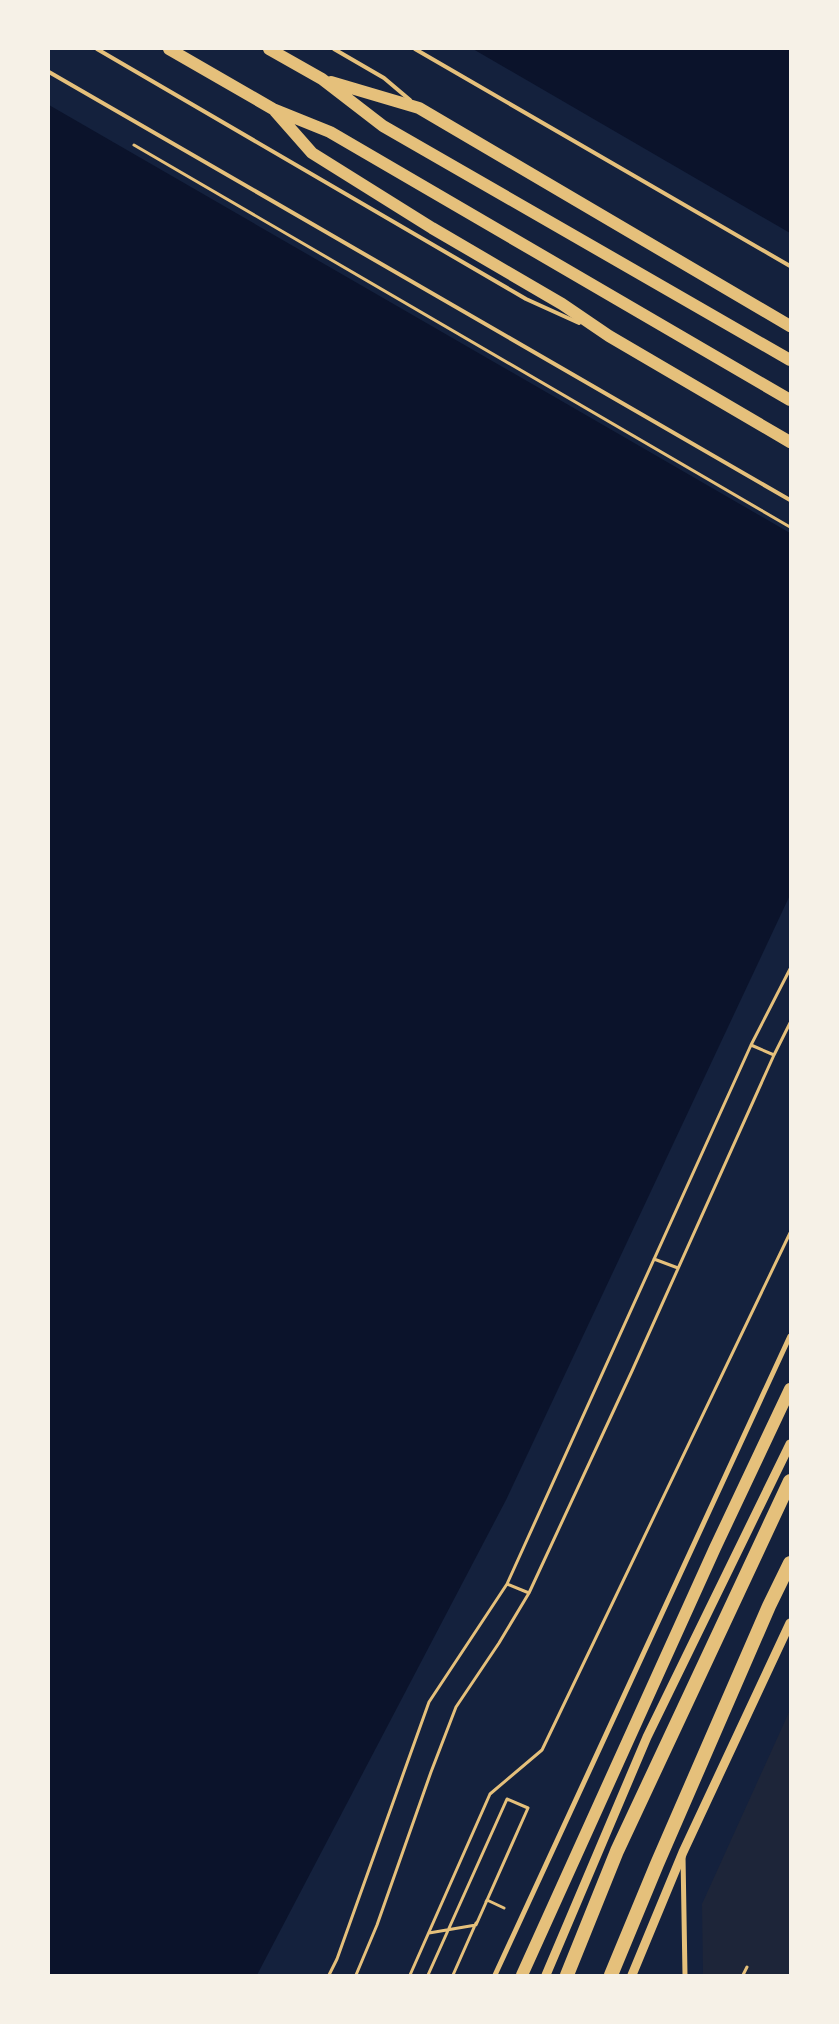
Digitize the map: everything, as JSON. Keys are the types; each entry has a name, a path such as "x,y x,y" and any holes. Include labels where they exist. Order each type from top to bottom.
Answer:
{"highway":[{"path":"567,1975 617,1851 790,1480"},
{"path":"611,1975 707,1748 769,1606 790,1563"}],"main road":[{"path":"169,49 273,109 330,132 790,400"},
{"path":"270,49 322,79 383,126 790,360"},
{"path":"322,79 419,108 790,326"},
{"path":"273,109 312,153 432,228 562,304 609,336 790,442"},
{"path":"522,1975 715,1548 790,1389"}],"street":[{"path":"495,1975 790,1336"},
{"path":"546,1975 647,1737 790,1444"},
{"path":"632,1975 683,1852 790,1624"},
{"path":"683,1852 685,1975"}],"lane":[{"path":"97,49 526,299 609,336"},
{"path":"334,49 384,78 419,108"},
{"path":"415,49 790,266"},
{"path":"49,72 790,500"}],"path":[{"path":"126,141 790,527"},
{"path":"329,1975 337,1959 429,1702 507,1584 751,1045 790,968"},
{"path":"356,1975 377,1925 456,1707 500,1643 529,1594 790,1023"},
{"path":"751,1045 774,1055"},
{"path":"410,1975 490,1794 542,1750 790,1233"},
{"path":"654,1258 678,1268"},
{"path":"507,1584 529,1594"},
{"path":"428,1933 476,1925 528,1808 507,1799 428,1975"},
{"path":"453,1975 487,1900"},
{"path":"743,1975 747,1967"}],"shaded area":[{"path":"49,49 790,49 790,895 506,1500 257,1975 49,1975"},
{"path":"790,1710 790,1975 703,1975 702,1904"}],"pier":[{"path":"49,49 473,49 790,233 790,533 49,105"}]}
